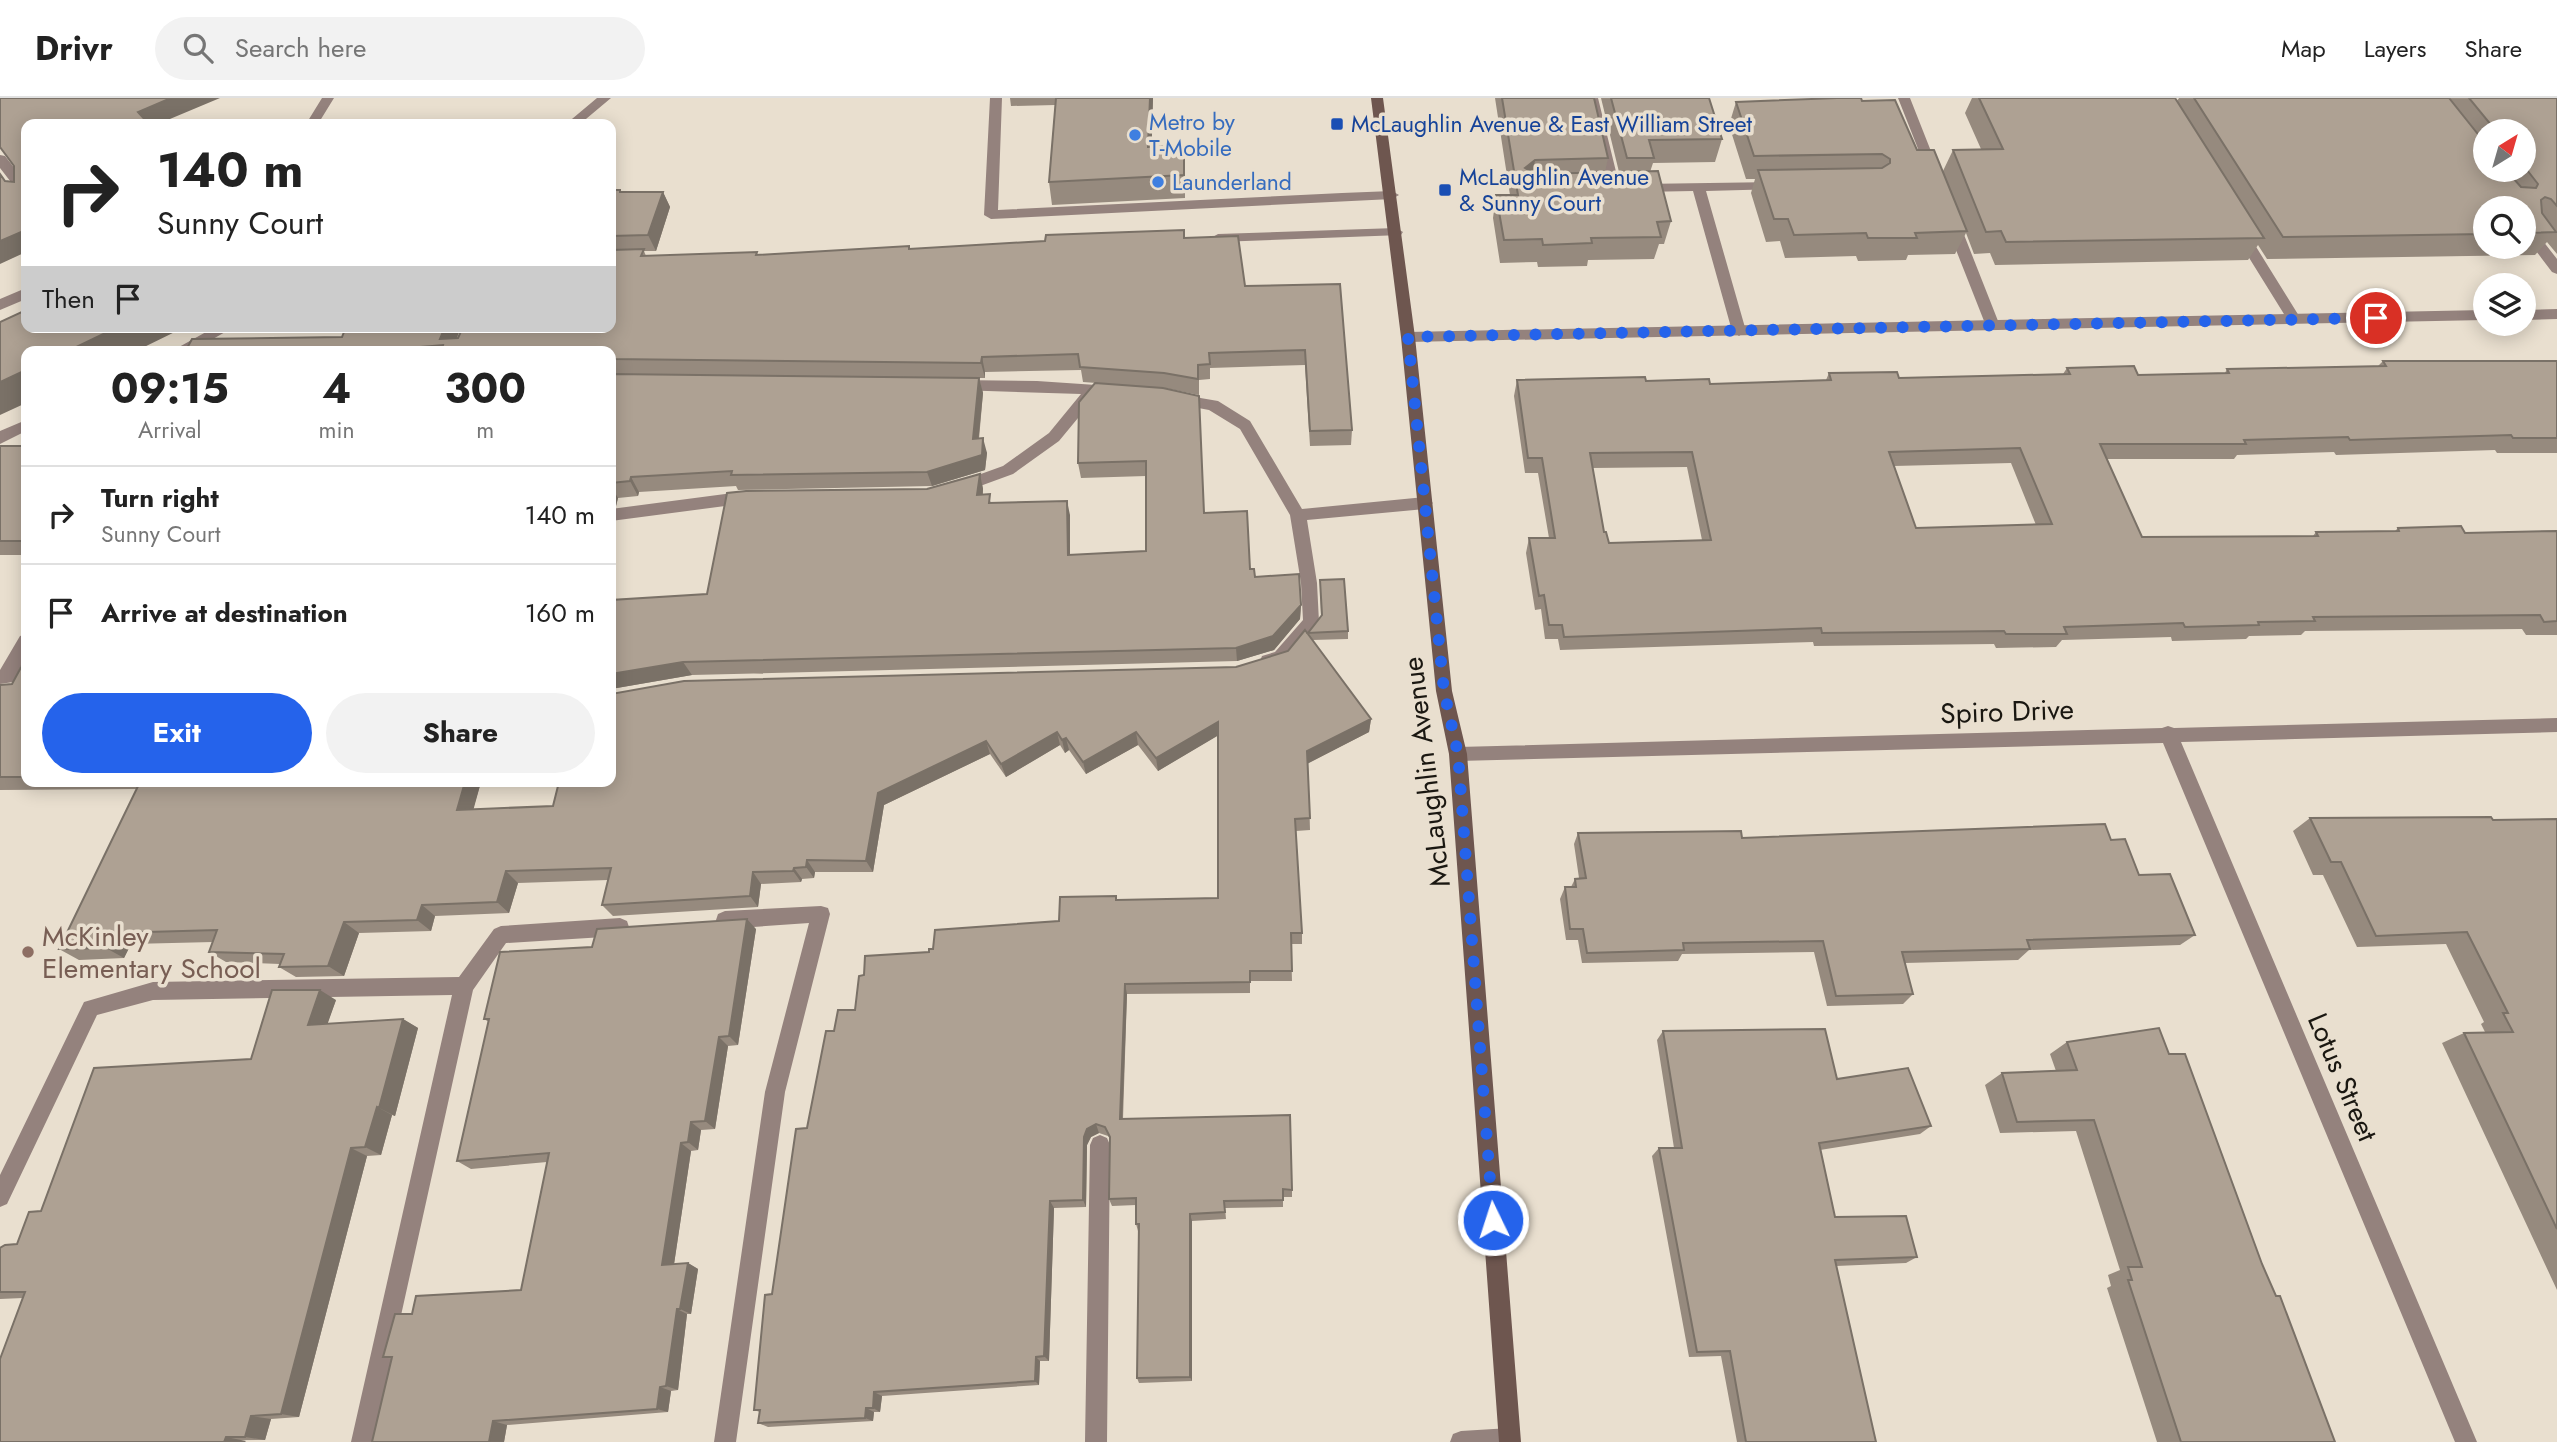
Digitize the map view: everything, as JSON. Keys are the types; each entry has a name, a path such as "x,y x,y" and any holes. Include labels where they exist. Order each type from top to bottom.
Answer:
{"main road":[{"name":"McLaughlin Avenue","path":"1377,98 1392,195 1444,691 1458,754 1510,1441"}],"street":[{"path":"315,119 328,98"},
{"path":"578,119 605,98"},
{"path":"996,98 991,215 1205,205 1288,197 1392,195"},
{"path":"1592,98 1606,189 1792,186"},
{"path":"1904,98 1938,185"},
{"path":"0,159 21,186"},
{"path":"1698,187 1739,331"},
{"path":"1948,210 1993,326"},
{"path":"2234,223 2294,319"},
{"path":"1209,238 1396,232"},
{"path":"2536,242 2557,269"},
{"path":"0,304 21,295"},
{"path":"2536,315 2557,314"},
{"path":"1408,337 2473,316"},
{"path":"189,346 215,333"},
{"path":"942,385 1129,393"},
{"path":"945,491 1008,470 1054,437 1093,390"},
{"path":"1165,396 1213,405 1245,425 1298,515 1309,583 1311,622 1281,657 1248,668"},
{"path":"0,438 21,428"},
{"path":"616,514 767,497"},
{"path":"1298,515 1426,503"},
{"path":"2,681 21,649"},
{"name":"Spiro Drive","path":"1458,754 2168,733 2557,725"},
{"name":"Lotus Street","path":"2168,733 2466,1442"},
{"path":"709,921 821,914 775,1092 725,1442"},
{"path":"362,1442 464,986 501,936 640,926"},
{"path":"0,1197 91,1009 153,990 464,986"},
{"path":"1096,1442 1100,1145"},
{"path":"1461,1442 1510,1441"}],"building":[{"path":"0,98 171,98 138,112 144,119 21,119 21,232 0,241 0,174 5,181 14,182 14,166 0,147"},
{"path":"1056,98 1150,98 1148,147 1184,146 1184,175 1049,182"},
{"path":"1502,98 1594,98 1608,158 1535,160 1525,168 1535,174 1658,171 1671,221 1657,222 1661,237 1591,238 1592,243 1543,245 1542,239 1504,240 1496,195 1518,195"},
{"path":"1611,98 1709,98 1722,139 1649,140 1654,158 1627,158"},
{"path":"1861,98 1862,101 1895,100 1917,150 1934,150 1967,231 1915,233 1917,238 1868,238 1866,233 1794,235 1788,219 1774,219 1758,170 1882,168 1890,163 1890,159 1882,154 1754,156 1736,102"},
{"path":"1979,98 2175,98 2264,238 2006,242 2001,231 1986,232 1953,150 2003,149"},
{"path":"2194,98 2449,98 2473,128 2473,182 2517,182 2521,187 2536,188 2536,119 2486,119 2469,98 2557,98 2557,206 2551,199 2545,197 2541,200 2542,213 2556,232 2536,233 2536,196 2473,196 2473,234 2283,237"},
{"path":"616,190 663,192 648,235 616,236"},
{"path":"1184,230 1184,238 1238,236 1245,286 1340,284 1352,430 1310,431 1305,350 1209,353 1210,364 1198,365 1198,379 1164,373 1080,367 1078,354 982,357 981,363 616,359 616,346 188,346 192,339 342,337 344,333 442,333 440,339 458,338 460,333 616,333 616,250 644,249 641,256 757,252 756,255 1045,241 1046,235"},
{"path":"21,312 21,333 106,333 78,346 21,346 21,372 0,382 0,322"},
{"path":"2383,361 2557,361 2557,438 2513,438 2511,435 2350,440 2348,437 2244,440 2246,444 2100,444 2142,537 2318,536 2316,532 2399,531 2398,528 2461,526 2465,533 2557,531 2557,621 2544,622 2540,615 2313,617 2315,621 2258,622 2259,625 2185,627 2183,623 2064,627 2067,634 2006,634 2004,631 1822,633 1821,628 1564,637 1562,625 1549,625 1544,595 1539,596 1529,538 1555,538 1542,458 1528,458 1517,380 1645,377 1646,381 1709,379 1710,384 1831,380 1829,373 1897,372 1899,378 2070,374 2067,368 2134,366 2138,375 2229,373 2227,369 2386,366","holes":["2020,448 2052,524 1916,528 1889,452","1692,452 1711,540 1609,543 1604,532 1590,453"]},
{"path":"616,374 979,378 973,439 983,438 982,455 927,472 731,475 732,471 631,477 630,481 616,482"},
{"path":"1095,383 1163,388 1199,396 1204,513 1247,511 1250,569 1254,569 1255,577 1299,574 1301,605 1273,636 1236,648 683,662 616,673 616,600 707,594 727,493 927,489 980,474 977,495 990,494 989,503 1067,501 1068,555 1146,551 1146,461 1078,463 1079,402"},
{"path":"0,446 21,446 21,541 0,541"},
{"path":"1344,579 1348,631 1308,633 1322,615 1320,580"},
{"path":"1305,630 1371,719 1307,751 1310,818 1295,819 1302,933 1291,933 1292,971 1250,971 1250,982 1125,984 1120,1119 1290,1115 1292,1190 1283,1189 1283,1200 1224,1201 1225,1212 1190,1214 1190,1377 1137,1378 1139,1224 1136,1224 1136,1198 1109,1199 1110,1137 1105,1127 1096,1124 1087,1129 1084,1137 1083,1200 1050,1201 1044,1356 1036,1357 1035,1381 874,1392 873,1408 866,1408 865,1418 758,1423 760,1410 754,1410 765,1295 772,1294 796,1129 807,1128 826,1031 834,1031 838,1010 855,1010 859,976 864,975 865,956 929,952 929,949 933,949 935,930 1059,921 1060,897 1116,896 1116,900 1218,898 1218,722 1156,758 1136,732 1083,762 1066,738 1062,740 1057,732 1001,764 986,741 878,793 866,861 807,860 806,867 794,868 793,871 753,872 750,896 602,905 611,868 506,871 497,902 422,905 417,920 344,922 328,966 279,967 284,954 209,952 217,930 112,933 106,948 59,949 138,787 464,787 457,810 553,806 558,787 616,787 616,693 684,681 1236,667 1288,651"},
{"path":"21,667 21,777 0,777 0,685 12,684"},
{"path":"2491,817 2493,820 2557,819 2557,1229 2464,1033 2513,1032 2503,1013 2508,1013 2467,932 2376,936 2341,862 2331,862 2310,818"},
{"path":"2105,824 2111,840 2125,839 2139,875 2170,874 2195,935 2027,940 2030,949 1902,952 1913,994 1836,996 1823,941 1683,943 1684,950 1587,953 1583,929 1570,929 1565,887 1576,887 1575,879 1586,878 1578,833 1741,831 1742,838"},
{"path":"747,919 729,1036 719,1037 705,1121 691,1122 688,1142 681,1143 662,1265 688,1263 680,1309 677,1309 666,1386 660,1387 657,1409 493,1421 489,1442 372,1442 392,1357 383,1357 395,1314 412,1314 416,1296 521,1290 549,1153 457,1161 489,1019 484,1019 500,952 592,947 597,929"},
{"path":"272,990 320,990 308,1025 403,1019 379,1108 377,1107 365,1147 351,1148 281,1414 251,1416 245,1437 226,1437 224,1442 0,1442 0,1359 25,1292 0,1292 0,1248 17,1244 29,1212 41,1211 94,1068 251,1059"},
{"path":"2159,1028 2169,1054 2185,1054 2262,1264 2276,1296 2280,1296 2335,1442 2181,1442 2128,1280 2132,1280 2128,1267 2142,1267 2094,1120 2017,1122 2002,1073 2077,1070 2067,1042"},
{"path":"1825,1029 1837,1079 1908,1068 1931,1126 1819,1143 1835,1217 1906,1216 1917,1257 1835,1260 1876,1442 1746,1442 1730,1351 1697,1352 1659,1148 1682,1148 1663,1031"}],"place":[{"name":"McLaughlin Avenue & East William Street","path":"1337,124"},
{"name":"Metro by T-Mobile","path":"1135,135"},
{"name":"Launderland","path":"1158,182"},
{"name":"McLaughlin Avenue & Sunny Court","path":"1445,190"},
{"name":"McKinley Elementary School","path":"28,952"}],"route":[{"path":"1493,1220 1458,754 1444,691 1408,337 2376,318"}]}
